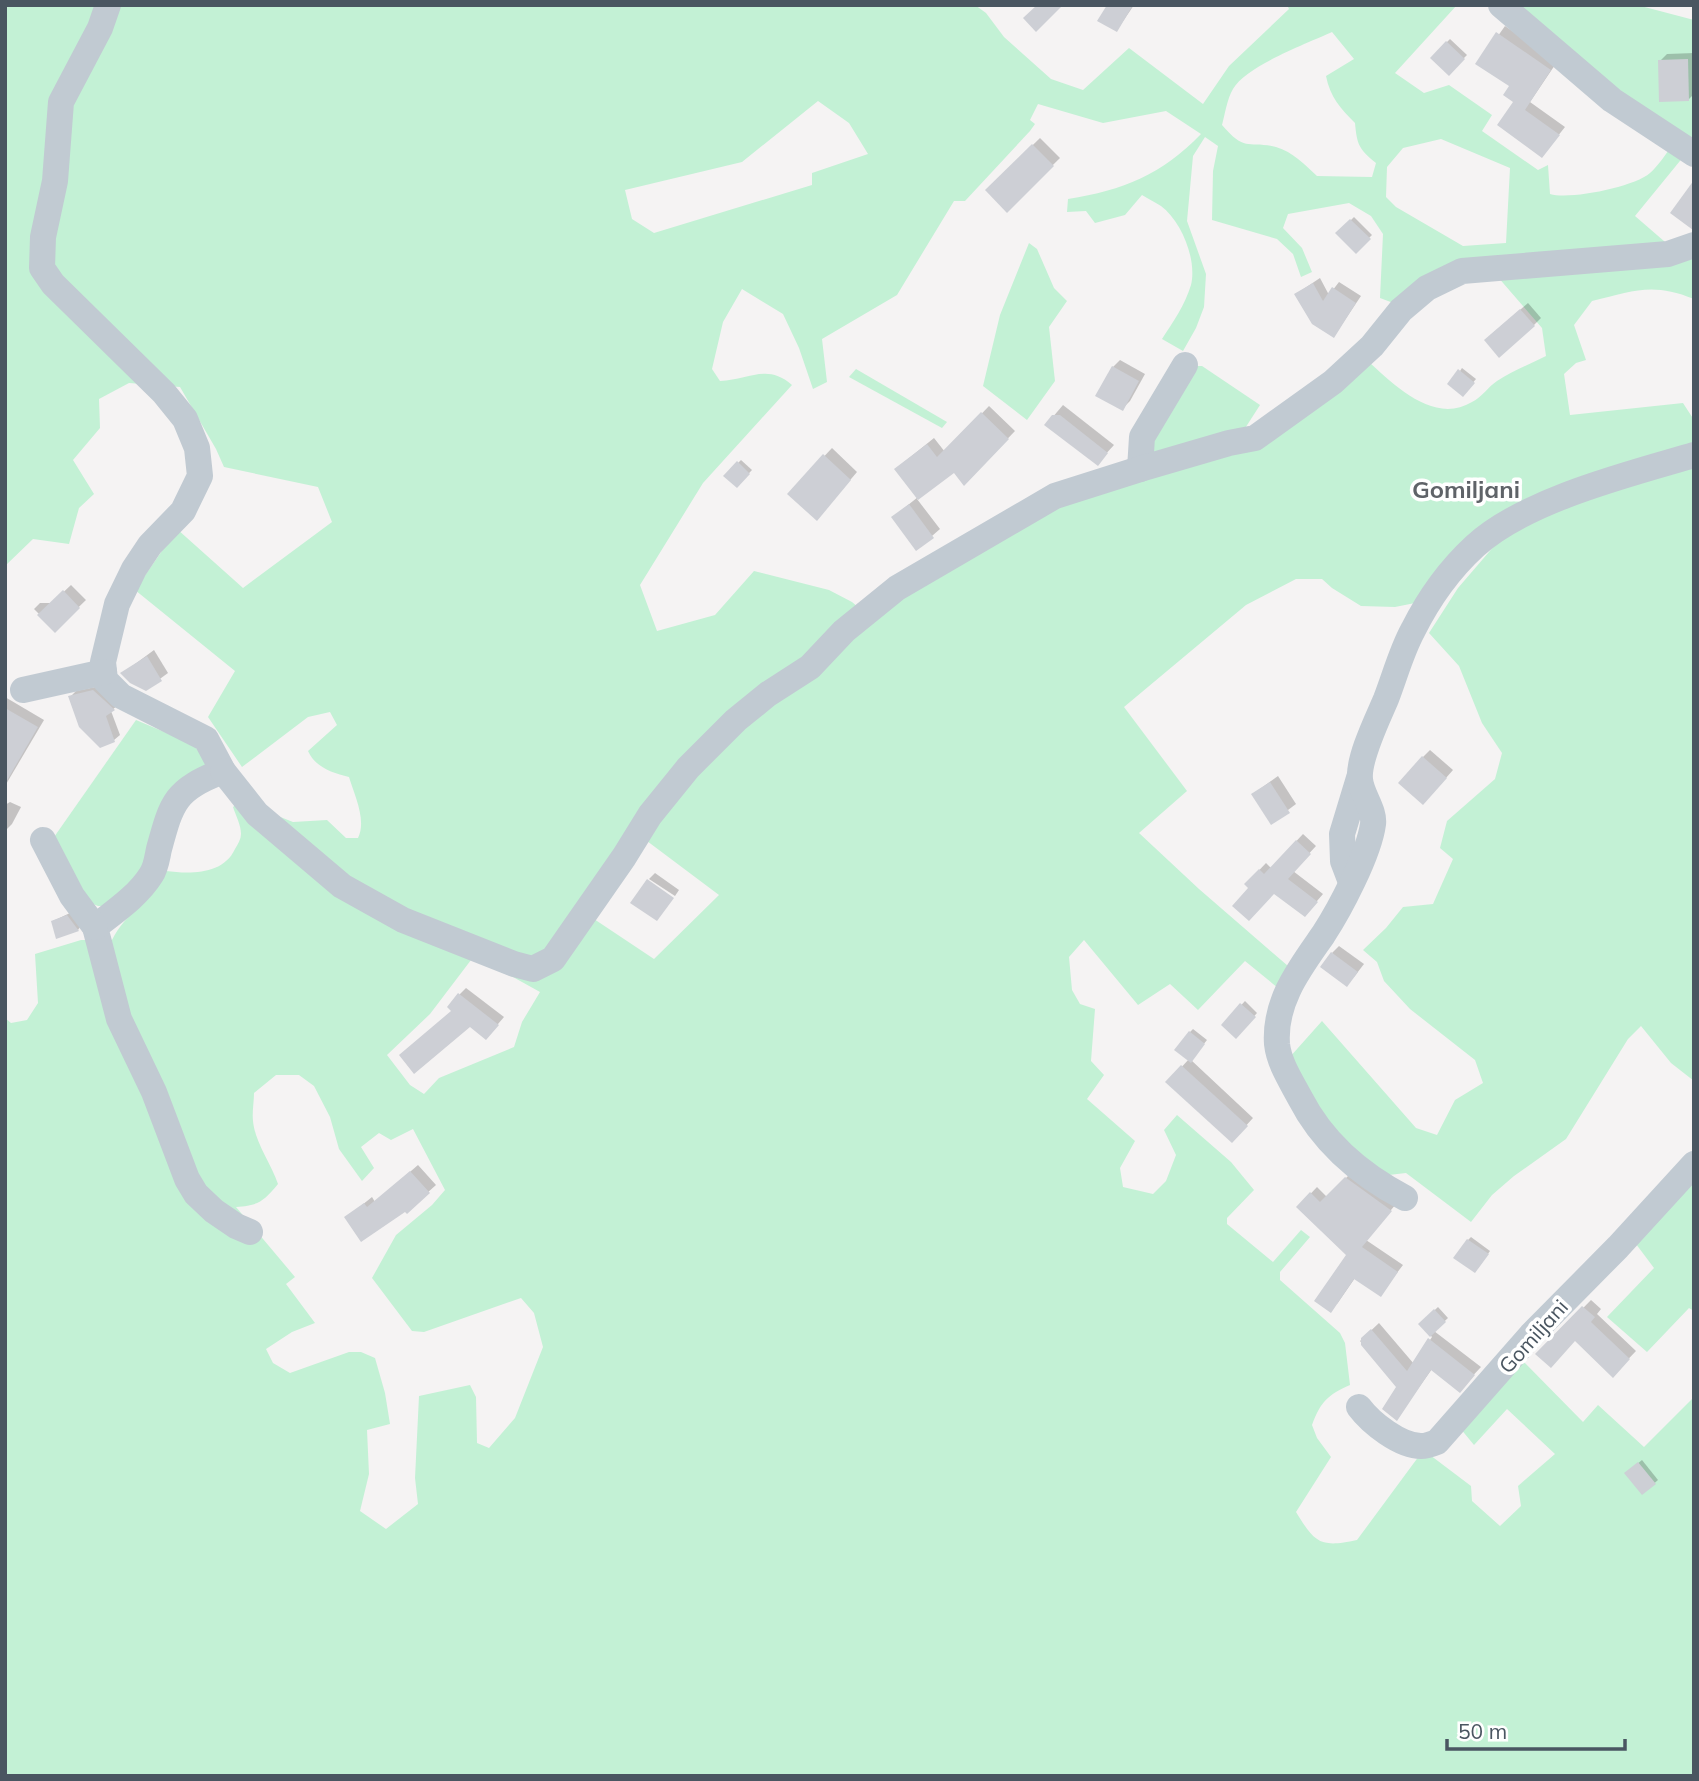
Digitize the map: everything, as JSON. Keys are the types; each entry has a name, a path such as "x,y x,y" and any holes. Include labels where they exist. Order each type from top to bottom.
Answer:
{"street":[{"path":"108,5 100,28 61,102 55,181 43,237 41,268 53,284 164,393 185,419 197,448 200,476 183,511 150,545 134,569 117,604 103,662 105,680 121,696 206,739 223,771 257,814 342,886 403,920 533,969 553,959 650,815 688,768 736,720 768,694 810,667 844,631 897,589 1055,496 1229,443 1255,438 1334,382 1372,346 1401,310 1427,288 1462,271 1668,254 1694,245"},
{"path":"1501,5 1612,100 1694,154"},
{"path":"1140,469 1142,437 1185,365"},
{"path":"1405,1198 1377,1184 1343,1157 1306,1110 1284,1067 1277,1046 1278,1028 1288,986 1325,932 1363,857 1374,822 1359,778 1370,732 1413,630 1442,582 1476,545 1518,516 1625,475 1694,455"},
{"path":"23,690 104,672"},
{"path":"95,927 132,898 152,874 171,810 179,796 196,781 223,771"},
{"path":"43,840 72,897 95,927 119,1019 154,1092 187,1179 195,1194 214,1211 236,1226 250,1231"},
{"name":"Gomiljani","path":"1359,1407 1369,1420 1413,1445 1423,1447 1437,1442 1531,1335 1618,1247 1694,1164"}],"green space":[{"path":"5,5 975,5 986,13 1004,37 1051,79 1083,90 1129,48 1203,104 1229,66 1289,9 1287,5 1457,5 1395,73 1424,93 1449,85 1492,115 1482,131 1538,170 1548,165 1550,194 1586,194 1630,183 1650,173 1671,147 1684,156 1635,216 1672,248 1535,255 1396,304 1380,298 1383,234 1371,216 1349,203 1288,214 1283,228 1302,248 1312,272 1301,277 1293,254 1277,239 1212,220 1213,171 1218,146 1205,137 1193,156 1187,221 1206,274 1204,307 1183,351 1162,339 1185,299 1192,275 1186,242 1169,213 1142,195 1125,215 1095,223 1086,211 1067,212 1068,199 1107,191 1140,178 1171,160 1201,134 1166,111 1103,123 1038,104 1030,120 1035,124 1030,131 965,201 954,201 897,295 822,339 827,382 813,389 799,348 783,314 742,289 723,322 712,369 720,381 766,374 783,378 792,385 703,483 640,585 657,631 715,615 754,571 829,590 852,602 873,620 904,594 1060,505 1169,472 1368,361 1402,391 1429,405 1443,409 1458,408 1472,402 1503,377 1546,356 1542,328 1497,276 1694,252 1694,299 1666,291 1643,290 1592,301 1574,325 1586,360 1576,363 1564,374 1570,415 1683,403 1694,420 1694,1081 1671,1063 1641,1026 1628,1039 1566,1139 1492,1195 1471,1222 1406,1173 1380,1176 1352,1154 1317,1106 1289,1058 1322,1021 1416,1128 1437,1135 1455,1100 1483,1083 1475,1060 1410,1009 1384,981 1377,962 1363,950 1403,907 1433,904 1453,859 1440,848 1447,821 1495,779 1502,753 1482,723 1459,666 1429,633 1458,588 1495,545 1415,603 1395,607 1361,606 1322,579 1296,579 1246,605 1124,707 1187,791 1139,833 1288,966 1278,988 1245,961 1198,1010 1170,984 1138,1005 1084,940 1069,957 1072,990 1080,1004 1095,1009 1091,1061 1104,1075 1087,1099 1135,1141 1120,1168 1123,1187 1153,1194 1166,1181 1176,1155 1164,1130 1177,1115 1231,1162 1254,1190 1227,1218 1227,1224 1273,1262 1301,1230 1310,1237 1280,1272 1280,1280 1340,1333 1345,1343 1350,1385 1326,1400 1312,1425 1317,1438 1331,1457 1296,1512 1314,1537 1326,1543 1357,1540 1419,1456 1430,1455 1471,1486 1472,1501 1500,1526 1521,1506 1518,1486 1555,1454 1507,1409 1474,1445 1460,1428 1520,1358 1583,1422 1598,1405 1644,1447 1694,1397 1694,1776 5,1776 5,1018 11,1023 27,1020 38,1003 35,954 81,940 112,940 125,921 154,891 166,871 205,871 230,858 241,836 233,807 240,801 293,822 327,820 346,838 358,838 361,823 359,807 349,777 325,768 311,757 308,751 337,725 330,712 308,717 242,767 208,717 235,671 135,590 177,529 243,588 332,522 318,487 224,467 180,387 129,383 99,399 100,428 73,460 94,494 79,508 69,544 33,539 5,566","holes":["1332,32 1354,59 1326,76 1337,102 1355,123 1360,146 1376,163 1372,177 1317,176 1288,152 1276,147 1242,142 1222,125 1229,97 1240,80 1294,49","818,101 849,123 868,154 812,173 812,185 654,233 632,219 625,190 742,162","1441,139 1510,168 1506,243 1463,246 1396,207 1386,197 1387,167 1403,148","647,841 719,895 654,959 579,909","471,960 513,977 540,992 522,1022 514,1047 439,1078 424,1094 410,1085 387,1055 430,1014","276,1075 299,1075 314,1086 330,1117 339,1149 362,1181 374,1168 361,1147 379,1133 391,1140 413,1129 445,1190 432,1205 396,1235 372,1278 412,1331 424,1332 521,1298 534,1313 543,1347 515,1418 489,1448 477,1443 476,1397 470,1385 419,1396 415,1478 418,1504 386,1529 360,1511 369,1474 367,1430 390,1424 375,1358 361,1352 349,1352 290,1373 273,1363 266,1349 292,1332 315,1323 286,1284 295,1277 236,1207 260,1202 278,1184 260,1145 253,1118 254,1093"]},
{"path":"1518,5 1637,5 1694,20 1694,144 1618,94"},
{"path":"1029,243 1037,249 1054,288 1067,301 1049,327 1055,381 1027,420 983,386 1000,315"},
{"path":"1193,366 1202,366 1260,405 1242,433 1154,460 1150,440"},
{"path":"856,369 947,422 942,428 849,377"},
{"path":"136,720 193,744 209,764 139,874 108,906 98,906 88,902 52,840"},
{"path":"1694,1178 1694,1311 1689,1308 1647,1352 1607,1317 1654,1268 1636,1244"}],"building":[{"path":"1037,5 1063,5 1036,32 1023,18"},
{"path":"1107,5 1133,5 1117,32 1097,21"},
{"path":"1496,32 1551,70 1525,110 1560,135 1542,158 1497,125 1513,102 1503,95 1509,86 1475,64"},
{"path":"1446,41 1465,59 1449,76 1430,58"},
{"path":"1688,59 1689,101 1659,102 1658,60"},
{"path":"1032,144 1054,166 1007,213 985,190"},
{"path":"1694,180 1694,230 1693,230 1670,213"},
{"path":"1350,219 1371,239 1356,254 1335,233"},
{"path":"1313,283 1323,301 1332,287 1356,303 1334,338 1312,324 1294,294"},
{"path":"1520,309 1535,326 1499,358 1484,340"},
{"path":"1112,366 1139,381 1123,411 1095,396"},
{"path":"1458,369 1475,383 1463,397 1447,384"},
{"path":"981,412 1009,439 964,486 954,473 918,500 894,469 927,444 937,457"},
{"path":"1052,415 1060,415 1108,453 1098,466 1044,425"},
{"path":"823,454 851,480 817,521 787,494"},
{"path":"737,461 750,474 737,488 723,476"},
{"path":"909,504 934,538 916,551 891,517"},
{"path":"63,590 80,608 55,633 37,615"},
{"path":"147,656 162,681 146,691 130,683 120,673"},
{"path":"93,690 115,710 106,716 115,742 100,748 79,727 68,696"},
{"path":"5,708 38,727 5,784"},
{"path":"1422,756 1447,778 1423,805 1398,783"},
{"path":"1270,782 1290,813 1271,825 1251,794"},
{"path":"1296,840 1311,854 1288,879 1318,902 1305,917 1274,894 1249,921 1232,906 1248,888 1244,884 1259,869 1264,874"},
{"path":"647,879 674,898 657,921 630,903"},
{"path":"67,915 79,931 56,939 51,921"},
{"path":"1331,952 1358,972 1347,987 1320,967"},
{"path":"458,993 499,1025 486,1040 470,1027 414,1074 399,1055 451,1011 447,1007"},
{"path":"1240,1003 1256,1017 1236,1039 1221,1025"},
{"path":"1189,1031 1205,1044 1191,1063 1174,1050"},
{"path":"1181,1065 1248,1126 1232,1143 1165,1082"},
{"path":"410,1171 430,1193 407,1214 405,1212 361,1242 344,1217 364,1203 367,1207"},
{"path":"1345,1177 1392,1211 1362,1247 1398,1272 1381,1297 1354,1279 1331,1313 1314,1301 1346,1255 1296,1207 1310,1192 1320,1202"},
{"path":"1467,1239 1489,1254 1475,1273 1453,1258"},
{"path":"1582,1306 1595,1317 1591,1322 1630,1359 1613,1378 1575,1341 1551,1368 1535,1354"},
{"path":"1434,1309 1446,1322 1430,1337 1418,1324"},
{"path":"1371,1329 1407,1371 1428,1338 1475,1375 1460,1393 1431,1370 1397,1421 1382,1409 1396,1387 1361,1345 1361,1338"},
{"path":"1638,1462 1656,1484 1642,1495 1624,1473"}],"district":[{"name":"Gomiljani","path":"1466,489"}]}
